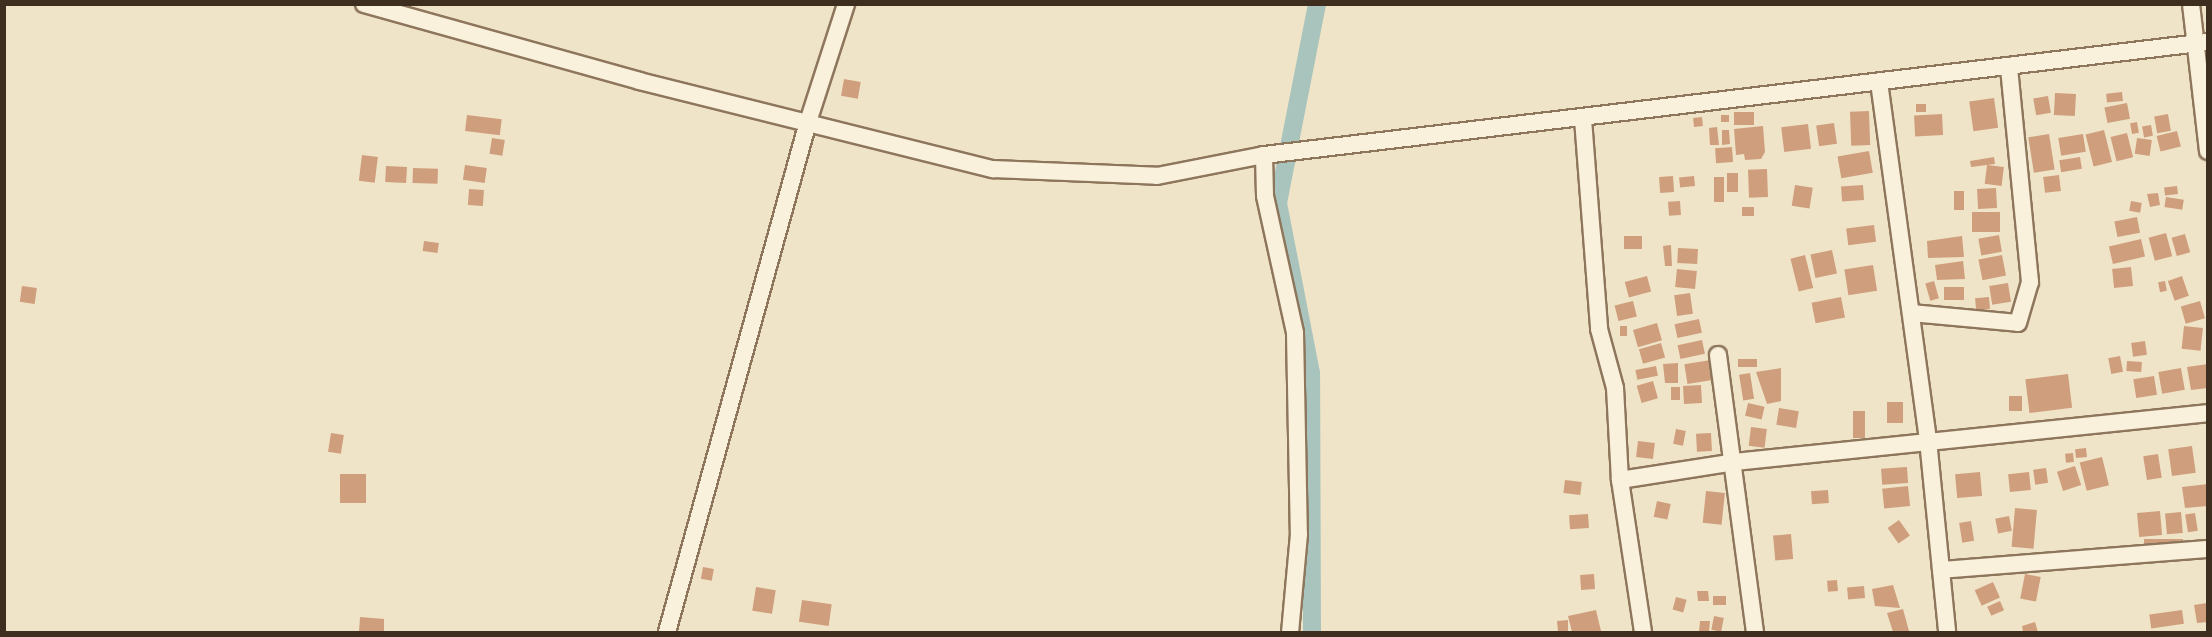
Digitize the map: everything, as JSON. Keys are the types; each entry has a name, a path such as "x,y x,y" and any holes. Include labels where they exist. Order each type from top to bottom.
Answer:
{"street":[{"path":"364,4 639,81 993,169 1157,176 1264,155 1583,119 2201,43"},
{"path":"667,633 808,122 846,4"},
{"path":"2191,4 2201,43 2208,151"},
{"path":"1911,313 2018,323 2030,282 2009,66"},
{"path":"1880,82 1928,440 1947,633"},
{"path":"1583,119 1599,329 1615,388 1620,480 1643,633"},
{"path":"1264,155 1265,196 1295,333 1299,534 1290,633"},
{"path":"1718,355 1755,633"},
{"path":"1620,480 1734,462 2208,412"},
{"path":"1941,570 2208,549"}],"building":[{"path":"844,79 861,82 858,99 841,96"},
{"path":"2122,92 2123,101 2107,103 2106,94"},
{"path":"2055,93 2076,94 2075,116 2054,115"},
{"path":"2048,96 2051,113 2036,115 2033,99"},
{"path":"1994,98 1998,128 1973,131 1969,101"},
{"path":"2127,103 2130,119 2107,123 2104,107"},
{"path":"1916,104 1926,104 1926,112 1916,112"},
{"path":"1869,111 1870,145 1851,146 1850,112"},
{"path":"1734,112 1754,112 1754,125 1734,125"},
{"path":"1942,114 1943,135 1915,136 1914,115"},
{"path":"2168,114 2171,131 2157,133 2154,116"},
{"path":"467,115 502,119 500,135 465,131"},
{"path":"1721,115 1729,115 1729,122 1721,122"},
{"path":"1702,117 1703,126 1694,127 1693,118"},
{"path":"2137,122 2139,133 2132,134 2130,123"},
{"path":"1834,123 1837,144 1819,146 1816,126"},
{"path":"1808,124 1811,149 1784,152 1781,127"},
{"path":"2151,125 2153,136 2144,137 2142,127"},
{"path":"1763,126 1765,152 1761,159 1745,160 1744,154 1736,155 1734,129"},
{"path":"1717,127 1719,145 1710,145 1709,128"},
{"path":"1722,130 1729,130 1730,144 1722,145"},
{"path":"2104,130 2112,162 2094,167 2086,135"},
{"path":"2177,131 2181,147 2160,152 2157,136"},
{"path":"2127,133 2133,157 2117,161 2111,137"},
{"path":"2049,134 2055,170 2034,173 2028,137"},
{"path":"2083,134 2086,152 2061,156 2058,138"},
{"path":"492,138 505,140 502,156 489,154"},
{"path":"2137,138 2152,140 2150,156 2135,154"},
{"path":"1732,147 1733,162 1716,163 1715,148"},
{"path":"1869,151 1873,173 1841,178 1837,157"},
{"path":"362,155 378,157 375,183 359,181"},
{"path":"1994,157 1995,164 1971,167 1970,161"},
{"path":"2080,157 2082,169 2061,172 2059,160"},
{"path":"465,165 487,168 485,183 463,180"},
{"path":"1987,165 2004,167 2002,186 1985,184"},
{"path":"386,166 407,167 406,183 385,182"},
{"path":"413,168 438,169 437,184 412,183"},
{"path":"1767,169 1768,197 1749,198 1748,170"},
{"path":"1727,173 1738,173 1738,192 1727,192"},
{"path":"2059,175 2061,191 2045,193 2043,177"},
{"path":"1673,176 1674,192 1660,193 1659,177"},
{"path":"1694,176 1695,186 1680,188 1679,178"},
{"path":"1714,177 1724,177 1724,202 1714,202"},
{"path":"1795,185 1813,188 1809,209 1792,206"},
{"path":"1863,185 1864,200 1842,201 1841,187"},
{"path":"2177,186 2178,194 2165,196 2164,188"},
{"path":"1996,188 1997,208 1978,209 1977,189"},
{"path":"469,189 484,190 483,206 468,205"},
{"path":"1954,191 1964,191 1964,210 1954,210"},
{"path":"2158,193 2160,205 2150,207 2147,194"},
{"path":"2166,197 2184,200 2182,210 2164,207"},
{"path":"1680,201 1681,215 1669,216 1668,202"},
{"path":"2131,201 2142,203 2140,213 2129,211"},
{"path":"1742,207 1754,207 1754,216 1742,216"},
{"path":"1972,212 2000,212 2000,232 1972,232"},
{"path":"2137,217 2140,233 2117,237 2114,221"},
{"path":"1874,225 1876,242 1848,245 1846,228"},
{"path":"2166,233 2172,256 2155,261 2149,238"},
{"path":"2185,234 2190,252 2177,256 2172,238"},
{"path":"1999,235 2002,252 1981,255 1978,239"},
{"path":"1624,236 1642,236 1642,249 1624,249"},
{"path":"1962,236 1964,257 1928,258 1927,241"},
{"path":"2141,239 2145,257 2113,264 2109,246"},
{"path":"424,241 439,243 437,253 423,251"},
{"path":"1671,245 1672,266 1665,266 1663,246"},
{"path":"1678,248 1698,249 1697,264 1677,263"},
{"path":"1832,250 1837,273 1815,278 1810,255"},
{"path":"1805,255 1813,288 1799,292 1790,259"},
{"path":"2002,255 2006,276 1982,280 1978,260"},
{"path":"1963,261 1965,279 1937,280 1935,265"},
{"path":"1873,265 1877,291 1848,295 1844,270"},
{"path":"2131,267 2133,286 2114,288 2112,269"},
{"path":"1677,269 1697,271 1695,289 1675,287"},
{"path":"1647,276 1651,291 1629,297 1625,282"},
{"path":"2182,276 2189,296 2175,301 2168,281"},
{"path":"1934,281 1939,298 1930,301 1925,283"},
{"path":"2165,281 2167,291 2160,292 2158,282"},
{"path":"2008,283 2011,302 1992,305 1989,286"},
{"path":"22,286 37,288 35,304 20,302"},
{"path":"1944,287 1964,287 1964,300 1944,300"},
{"path":"1690,293 1693,314 1677,316 1674,295"},
{"path":"1841,297 1845,318 1816,323 1812,303"},
{"path":"1989,297 1990,309 1976,310 1975,298"},
{"path":"1633,301 1637,317 1618,321 1615,306"},
{"path":"2200,301 2205,318 2186,324 2181,307"},
{"path":"1699,319 1702,333 1677,338 1675,324"},
{"path":"1657,323 1662,340 1638,347 1633,330"},
{"path":"1620,326 1627,326 1627,336 1620,336"},
{"path":"2184,326 2203,328 2200,351 2182,349"},
{"path":"1702,340 1705,354 1680,359 1678,345"},
{"path":"2145,341 2147,355 2133,357 2131,343"},
{"path":"1661,343 1665,357 1643,364 1639,349"},
{"path":"2120,356 2123,372 2111,374 2108,358"},
{"path":"1738,359 1757,359 1757,367 1738,367"},
{"path":"1711,360 1714,380 1687,384 1684,364"},
{"path":"2127,361 2142,362 2141,372 2126,371"},
{"path":"1678,363 1678,383 1665,383 1663,364"},
{"path":"2208,364 2208,388 2191,390 2187,367"},
{"path":"1656,366 1658,376 1637,380 1635,370"},
{"path":"1781,368 1781,401 1767,404 1756,372"},
{"path":"2181,368 2185,390 2162,394 2158,372"},
{"path":"1750,373 1754,399 1743,400 1739,375"},
{"path":"2068,374 2072,408 2029,413 2025,379"},
{"path":"2154,376 2157,395 2136,398 2133,379"},
{"path":"1653,381 1658,398 1642,403 1637,386"},
{"path":"1701,385 1702,403 1684,404 1683,386"},
{"path":"1671,387 1680,387 1680,400 1671,400"},
{"path":"2009,396 2022,396 2022,411 2009,411"},
{"path":"1887,402 1903,402 1903,423 1887,423"},
{"path":"1748,403 1765,407 1762,419 1745,416"},
{"path":"1779,408 1799,411 1796,428 1776,425"},
{"path":"1853,411 1865,411 1865,438 1853,438"},
{"path":"1751,427 1767,429 1765,448 1749,446"},
{"path":"1676,429 1686,431 1683,446 1673,444"},
{"path":"331,433 344,435 341,454 328,452"},
{"path":"1711,433 1712,451 1697,452 1696,434"},
{"path":"1638,441 1655,443 1653,459 1636,457"},
{"path":"2192,446 2196,473 2172,476 2168,449"},
{"path":"2086,448 2087,457 2076,458 2075,449"},
{"path":"2073,453 2074,462 2066,463 2065,454"},
{"path":"2158,454 2162,478 2147,480 2143,456"},
{"path":"2102,457 2109,485 2087,491 2080,463"},
{"path":"2075,466 2081,485 2063,491 2057,472"},
{"path":"1907,467 1908,483 1882,485 1881,469"},
{"path":"2046,468 2048,483 2035,485 2033,470"},
{"path":"1980,472 1982,496 1957,498 1955,474"},
{"path":"2029,472 2031,490 2010,492 2008,474"},
{"path":"340,474 366,474 366,503 340,503"},
{"path":"1565,480 1582,482 1580,495 1563,493"},
{"path":"2208,484 2208,506 2185,508 2182,487"},
{"path":"1908,486 1910,506 1884,509 1882,489"},
{"path":"1828,490 1829,503 1812,504 1811,491"},
{"path":"1706,491 1725,493 1722,525 1703,523"},
{"path":"1657,501 1671,504 1667,520 1654,517"},
{"path":"2015,508 2037,510 2034,549 2012,547"},
{"path":"2160,511 2162,535 2139,537 2137,513"},
{"path":"2181,512 2183,533 2167,534 2165,513"},
{"path":"2195,513 2198,531 2188,532 2185,515"},
{"path":"1588,514 1589,528 1570,529 1569,515"},
{"path":"2009,516 2012,531 1998,533 1995,519"},
{"path":"1899,520 1910,536 1898,544 1888,528"},
{"path":"1971,521 1974,541 1962,543 1959,523"},
{"path":"1791,534 1793,559 1775,560 1773,536"},
{"path":"2144,539 2183,539 2183,549 2144,549"},
{"path":"703,567 714,569 712,581 701,579"},
{"path":"1594,574 1595,589 1581,590 1580,575"},
{"path":"2025,574 2041,577 2036,602 2020,599"},
{"path":"1837,580 1838,591 1828,592 1827,581"},
{"path":"1993,582 2000,598 1982,606 1975,590"},
{"path":"1893,585 1900,608 1875,606 1872,589"},
{"path":"1864,586 1865,598 1848,599 1847,587"},
{"path":"756,587 776,590 772,614 752,611"},
{"path":"1697,591 1708,591 1709,601 1698,601"},
{"path":"1713,596 1726,596 1726,605 1713,605"},
{"path":"1676,597 1687,600 1683,612 1673,610"},
{"path":"802,600 832,604 829,626 799,622"},
{"path":"2000,601 2004,610 1991,616 1987,607"},
{"path":"2207,603 2208,622 2197,623 2194,605"},
{"path":"1903,609 1909,631 1893,632 1887,613"},
{"path":"1596,610 1601,631 1572,632 1568,616"},
{"path":"2182,610 2184,624 2151,628 2149,615"},
{"path":"1714,616 1724,618 1721,632 1711,630"},
{"path":"360,617 384,619 384,632 359,632"},
{"path":"1568,620 1568,632 1558,632 1557,621"},
{"path":"1700,621 1710,621 1709,632 1699,632"},
{"path":"2035,622 2038,632 2023,632 2022,626"}],"waterway":[{"path":"1312,632 1311,373 1278,203 1317,4"}]}
